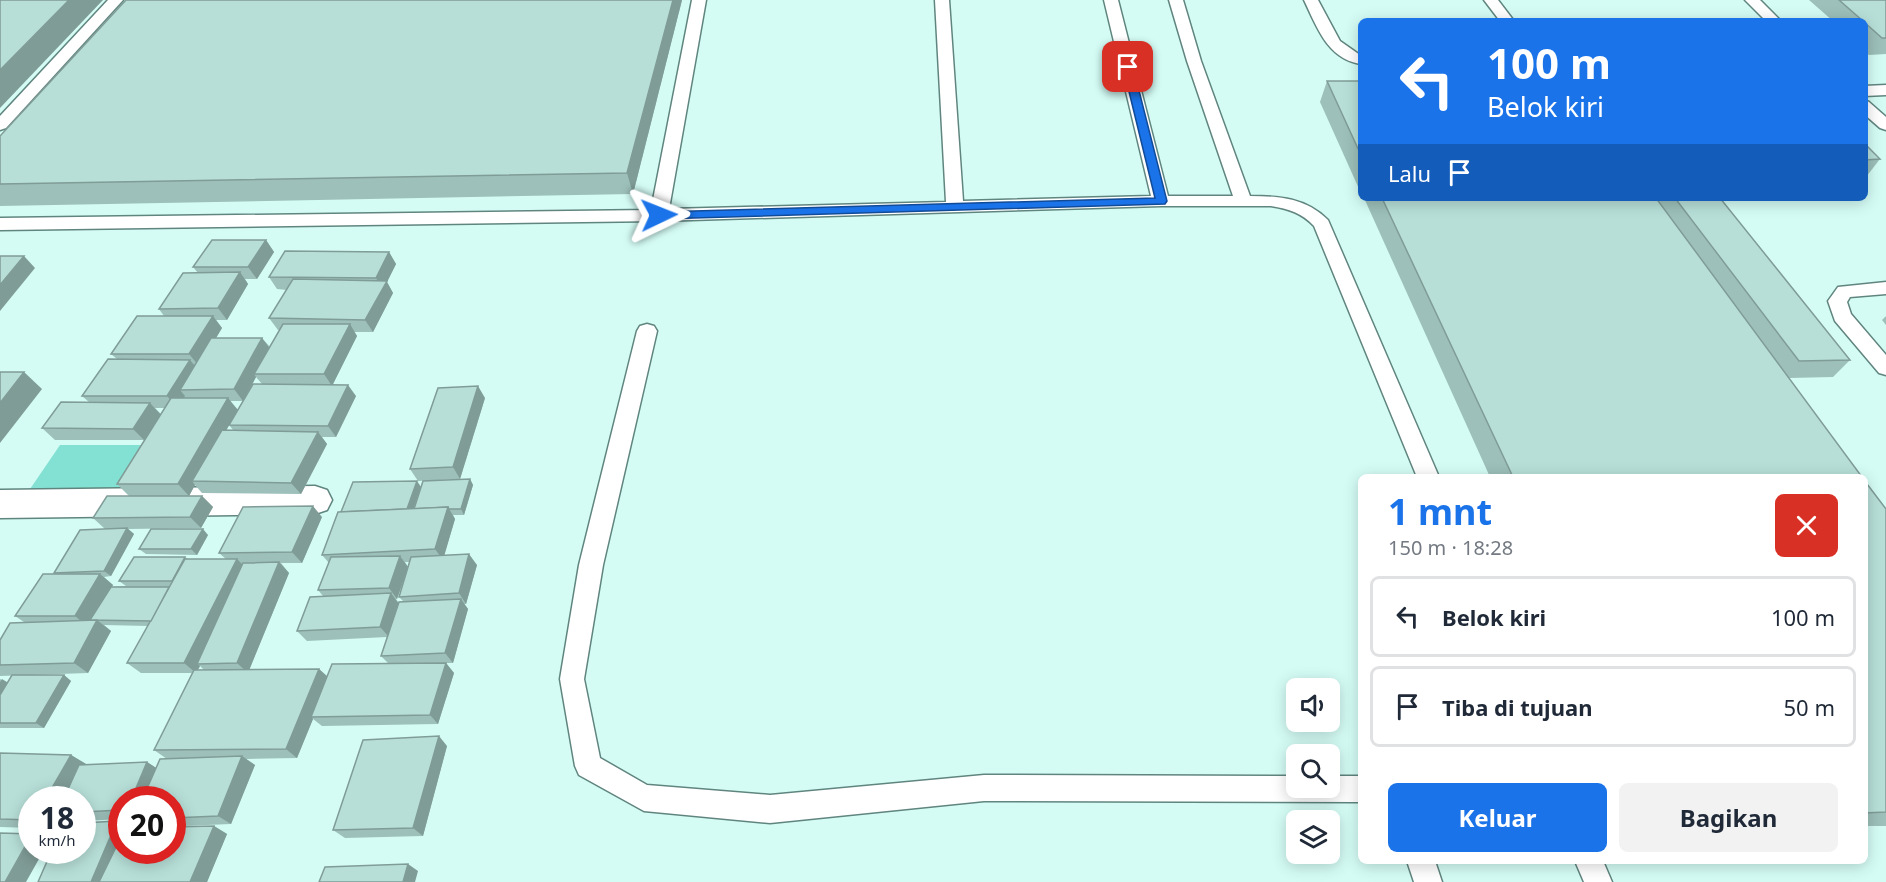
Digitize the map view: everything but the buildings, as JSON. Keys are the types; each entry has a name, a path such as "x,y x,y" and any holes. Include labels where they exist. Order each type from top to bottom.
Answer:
{"street":[{"path":"0,504 200,488 315,500"}],"lane":[{"path":"0,125 116,0"},
{"path":"659,215 699,0"},
{"path":"942,0 955,208"},
{"path":"1111,0 1161,201"},
{"path":"1176,0 1194,61 1243,201"},
{"path":"1311,0 1335,47 1358,59"},
{"path":"1491,0 1505,18"},
{"path":"1752,0 1771,18"},
{"path":"1868,91 1886,90"},
{"path":"1868,109 1886,125"},
{"path":"0,224 659,215 1161,201 1271,201 1291,204 1311,213 1322,224 1427,474"},
{"path":"1886,288 1845,291 1837,301 1842,316 1886,368"},
{"path":"647,331 591,565 572,679 588,766 644,798 770,809 984,788 1358,789"},
{"path":"1422,864 1428,882"},
{"path":"1590,864 1598,882"}],"green space":[{"path":"60,445 150,445 121,492 28,492"}],"route":[{"path":"659,215 1161,201 1128,67"}]}
